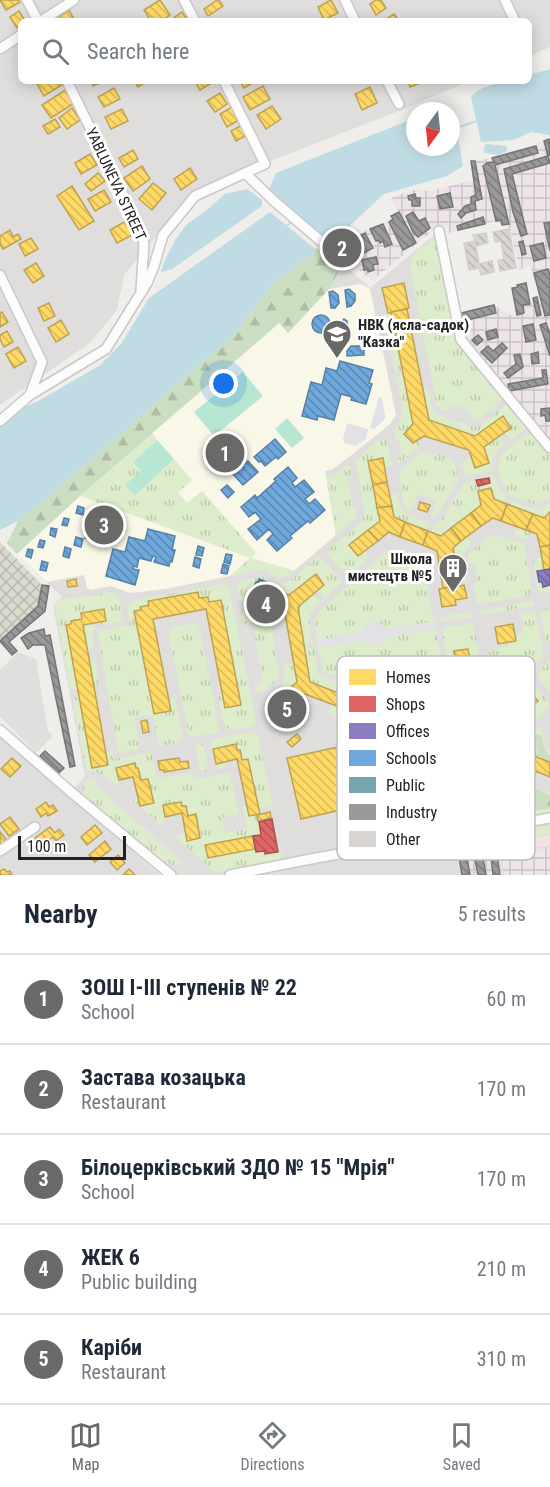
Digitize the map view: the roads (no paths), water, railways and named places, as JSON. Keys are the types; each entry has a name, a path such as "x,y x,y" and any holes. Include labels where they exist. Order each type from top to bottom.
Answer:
{"street":[{"path":"27,0 37,18"},
{"path":"44,18 74,0"},
{"path":"184,0 193,18"},
{"path":"345,0 354,18"},
{"path":"505,0 513,18"},
{"path":"0,49 18,36"},
{"name":"YABLUNEVA STREET","path":"68,84 142,233 144,245 141,292"},
{"path":"0,421 30,395 106,349 147,283 163,235 195,196 265,164 225,84"},
{"path":"389,84 399,104"},
{"path":"245,173 336,254"},
{"path":"439,231 461,340 550,448"},
{"path":"0,275 42,362 30,395"},
{"path":"0,730 171,875"},
{"path":"535,821 550,818"},
{"path":"0,852 35,827"},
{"path":"230,875 337,854"}],"water":[{"path":"550,69 550,135 531,132 514,140 481,142 471,97 490,85 532,84 532,74"},
{"path":"406,122 406,156 460,156 460,149 463,166 447,176 384,194 331,241 306,223 269,190 276,173"},
{"path":"486,144 506,146 507,151 498,155 485,153 483,150"},
{"path":"247,189 262,200 262,206 172,269 161,272 175,240 187,224 225,194"},
{"path":"270,212 315,249 312,255 272,284 235,334 41,503 18,521 0,530 0,422 9,414 38,401 99,366 121,344 149,298"}],"waterway":[{"path":"460,127 477,121"},
{"path":"284,228 294,220"}],"place":[{"name":"Застава козацька","path":"342,248"},
{"name":"НВК (ясла-садок) \"Казка\"","path":"337,360"},
{"name":"ЗОШ І-ІІІ ступенів № 22","path":"225,453"},
{"name":"Білоцерківський ЗДО № 15 \"Мрія\"","path":"104,525"},
{"name":"Школа мистецтв №5","path":"453,594"},
{"name":"ЖЕК 6","path":"266,604"},
{"name":"Каріби","path":"287,709"}]}
